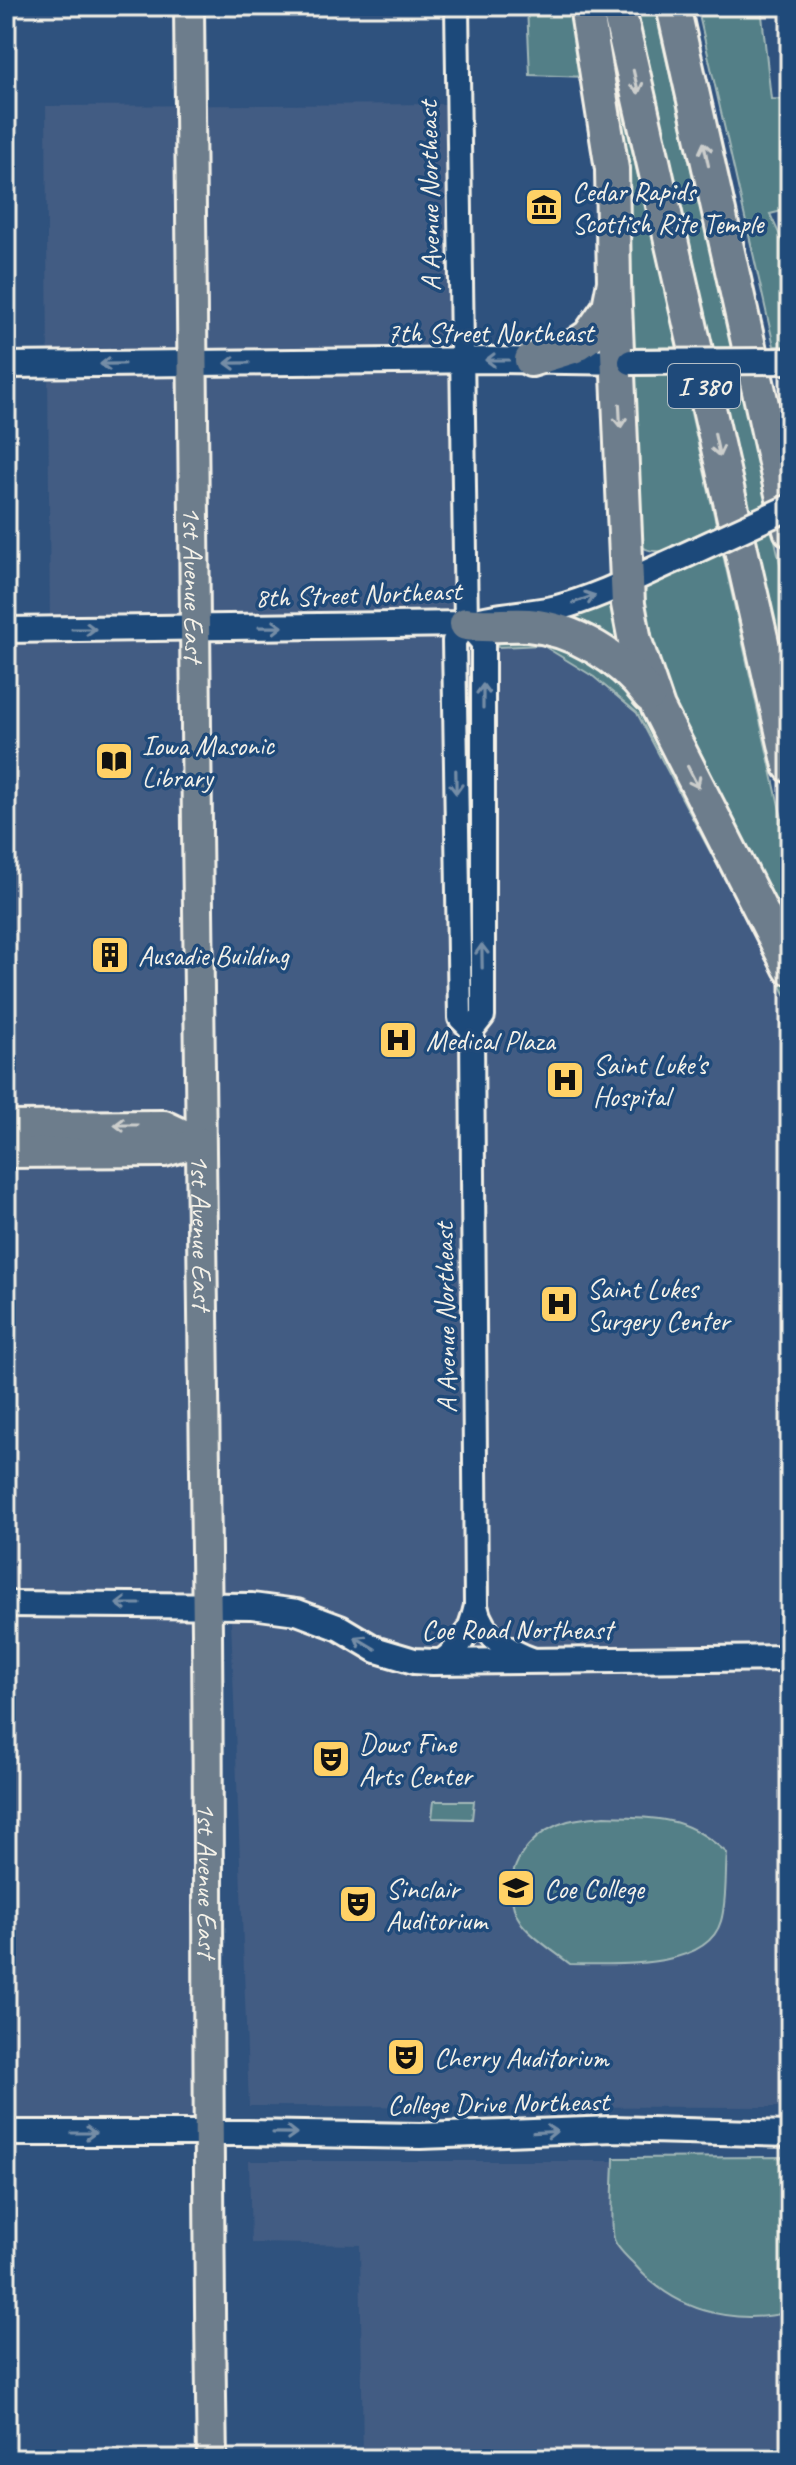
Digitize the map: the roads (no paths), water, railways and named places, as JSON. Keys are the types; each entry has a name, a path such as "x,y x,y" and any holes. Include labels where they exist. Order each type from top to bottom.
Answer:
{"highway":[{"path":"586,6 612,169 614,282 624,362 630,623 658,708"},
{"name":"I 380","path":"618,6 790,766"},
{"name":"I 380","path":"673,6 790,530"},
{"path":"731,269 790,456"},
{"path":"531,360 573,347 589,336 609,307 614,282"},
{"path":"466,624 530,626 567,634 624,668 647,692 658,708 790,968"}],"main road":[{"name":"1st Avenue East","path":"189,6 212,2459"},
{"name":"7th Street Northeast","path":"6,365 462,360 790,361"},
{"name":"8th Street Northeast","path":"6,630 466,624 557,607 627,581 790,507"},
{"path":"6,1126 164,1125 200,1142"},
{"path":"6,1153 164,1152 200,1142"},
{"name":"Coe Road Northeast","path":"6,1604 206,1604 297,1612 340,1628 377,1650 414,1661 790,1658"},
{"name":"College Drive Northeast","path":"6,2133 420,2136 614,2129 790,2134"}],"street":[{"name":"A Avenue Northeast","path":"457,6 466,624 454,641 457,922 460,1018 472,1030 476,1606"},
{"path":"476,1606 483,1625 496,1640 505,1648 534,1660"},
{"path":"440,1662 462,1644 476,1606"}],"place":[{"name":"Cedar Rapids Scottish Rite Temple","path":"544,207"},
{"name":"Iowa Masonic Library","path":"114,761"},
{"name":"Ausadie Building","path":"110,955"},
{"name":"Medical Plaza","path":"398,1040"},
{"name":"Saint Luke's Hospital","path":"565,1080"},
{"name":"Saint Lukes Surgery Center","path":"559,1304"},
{"name":"Dows Fine Arts Center","path":"331,1759"},
{"name":"Coe College","path":"516,1888"},
{"name":"Sinclair Auditorium","path":"358,1904"},
{"name":"Cherry Auditorium","path":"406,2057"}]}
